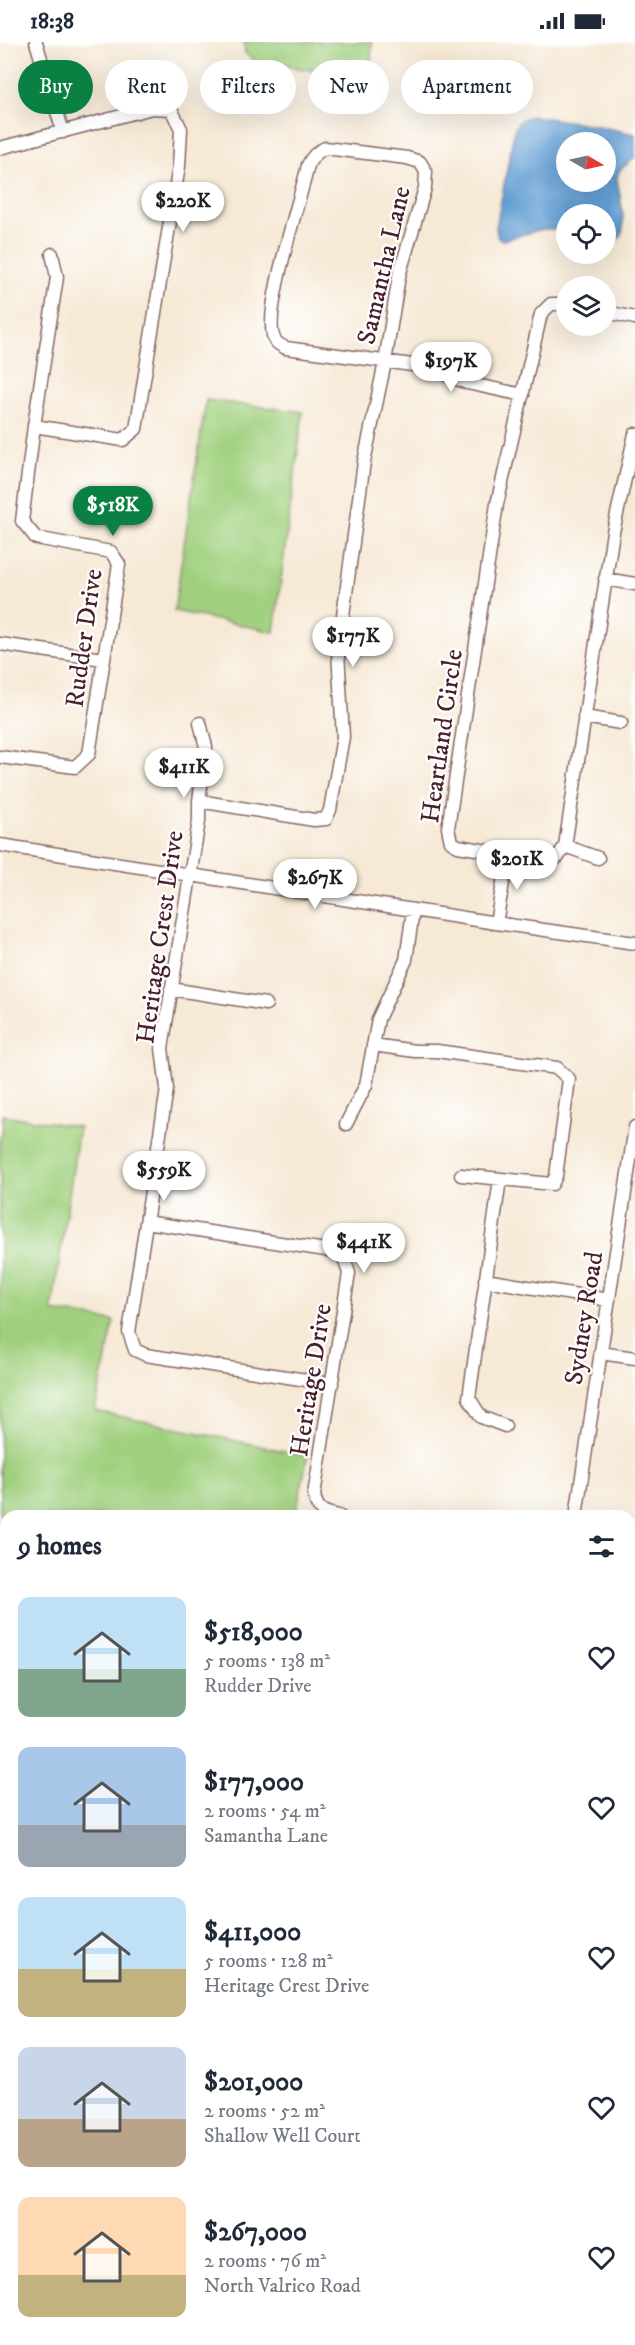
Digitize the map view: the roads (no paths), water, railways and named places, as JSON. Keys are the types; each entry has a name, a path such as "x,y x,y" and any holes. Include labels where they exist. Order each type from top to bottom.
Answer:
{"street":[{"path":"36,42 63,132"},
{"path":"0,148 152,108 171,109 181,129 179,166 136,429 123,440 34,426"},
{"name":"Samantha Lane","path":"199,801 314,820 326,819 330,810 343,737 338,652 364,462 385,362 399,276 425,188 426,172 420,162 407,158 325,148 312,157 288,235 276,290 273,335 275,340 286,348 385,362 427,367 467,383 523,395"},
{"name":"Rudder Drive","path":"0,757 75,767 88,754 119,564 111,552 36,538 22,521 57,277 52,254"},
{"name":"Heartland Circle","path":"556,304 551,304 541,314 497,504 448,828 451,842 458,846 541,860 558,857 565,846"},
{"path":"616,314 635,318"},
{"path":"598,858 565,846 605,579 634,439"},
{"path":"605,579 635,584"},
{"path":"0,644 103,659"},
{"path":"584,717 621,723"},
{"name":"Heritage Crest Drive","path":"200,723 206,747 199,801 199,821 162,1048 167,1089 129,1332 135,1350 146,1355 332,1384"},
{"path":"0,845 493,923 635,943"},
{"path":"493,923 504,853"},
{"path":"346,1124 366,1085 378,1019 406,960 413,910"},
{"path":"171,989 266,1004"},
{"path":"373,1045 415,1051 437,1051 557,1068 569,1079 556,1176 552,1184 461,1175"},
{"name":"Sydney Road","path":"577,1510 635,1127"},
{"path":"500,1179 469,1398 481,1416 506,1426"},
{"name":"Heritage Drive","path":"146,1222 332,1251 343,1256 349,1273 314,1495 320,1510"},
{"path":"485,1280 609,1300"},
{"path":"600,1353 635,1358"}],"water":[{"path":"532,116 635,134 635,157 619,171 617,178 623,229 616,240 616,204 556,204 556,230 540,230 503,240 498,238 496,228 514,131 518,122"}]}
